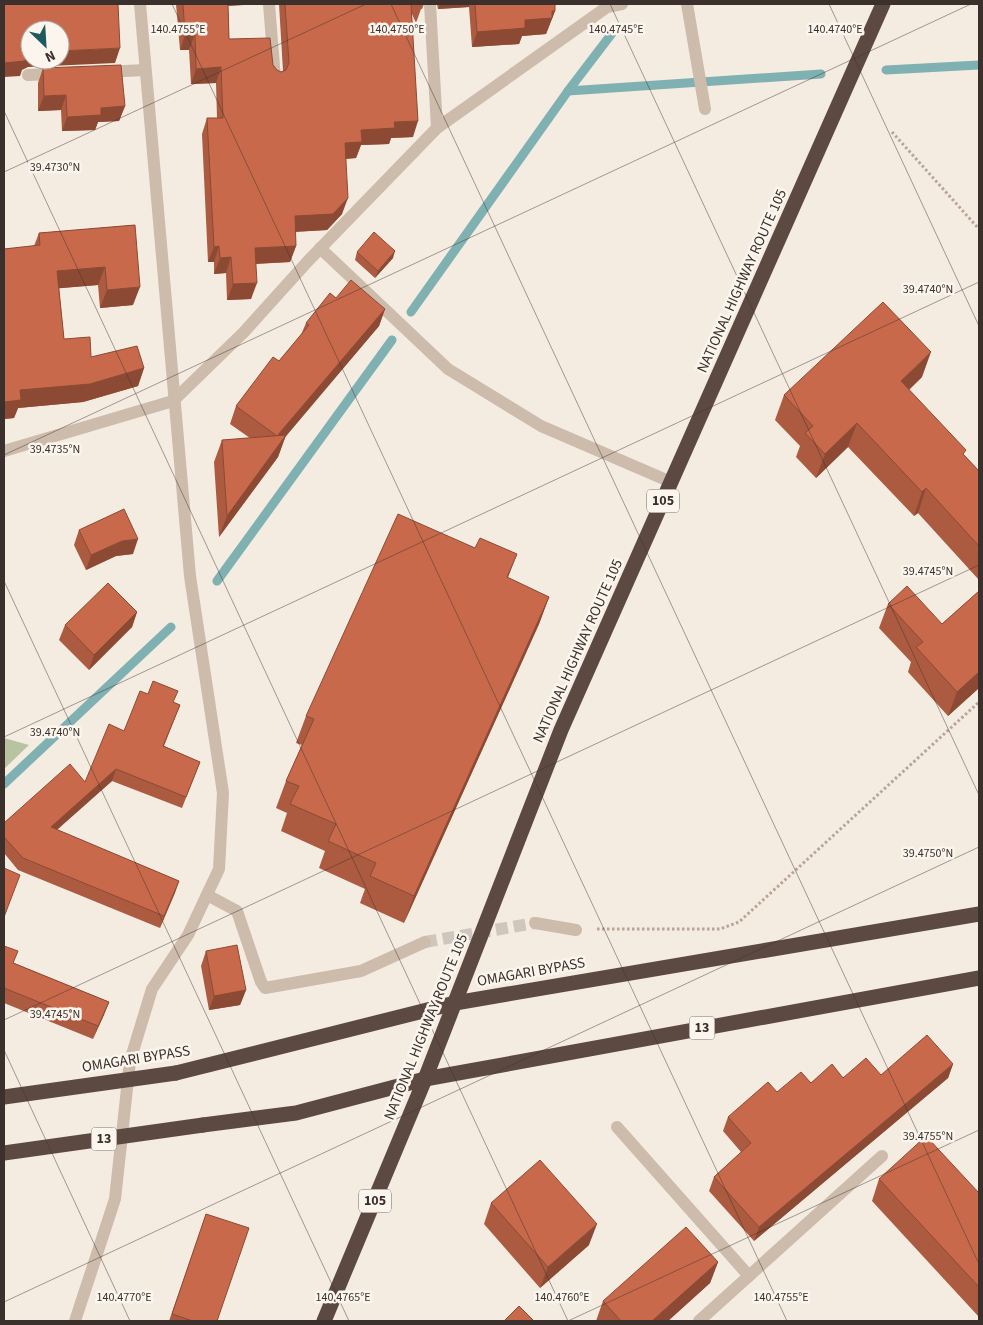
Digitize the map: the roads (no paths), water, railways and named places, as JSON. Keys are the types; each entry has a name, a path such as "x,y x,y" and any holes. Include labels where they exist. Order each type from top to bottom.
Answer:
{"highway":[{"name":"NATIONAL HIGHWAY ROUTE 105","path":"324,1321 425,1079 561,730 883,4"},
{"name":"OMAGARI BYPASS","path":"4,1096 176,1073 455,1003 979,914"},
{"name":"13","path":"4,1154 296,1113 425,1079 979,978"}],"street":[{"path":"75,1321 115,1199 130,1061 152,989 188,935 219,869 223,793 190,576 140,4"},
{"path":"269,4 274,79"},
{"path":"430,4 437,128"},
{"path":"4,451 174,401 244,332 320,248 437,128 607,6 622,4"},
{"path":"687,4 705,109"},
{"path":"96,72 145,70"},
{"path":"28,75 67,73"},
{"path":"320,248 448,368 541,426 672,482"},
{"path":"207,895 237,911 261,982 265,988 361,971 425,942"},
{"path":"535,923 576,930"},
{"path":"617,1127 749,1276"},
{"path":"699,1321 882,1156"}],"waterway":[{"path":"411,312 568,91 613,32"},
{"path":"886,70 979,65"},
{"path":"568,91 821,74"},
{"path":"217,581 392,340"},
{"path":"4,784 171,627"}],"tunnel":[{"path":"425,942 535,923"}]}
